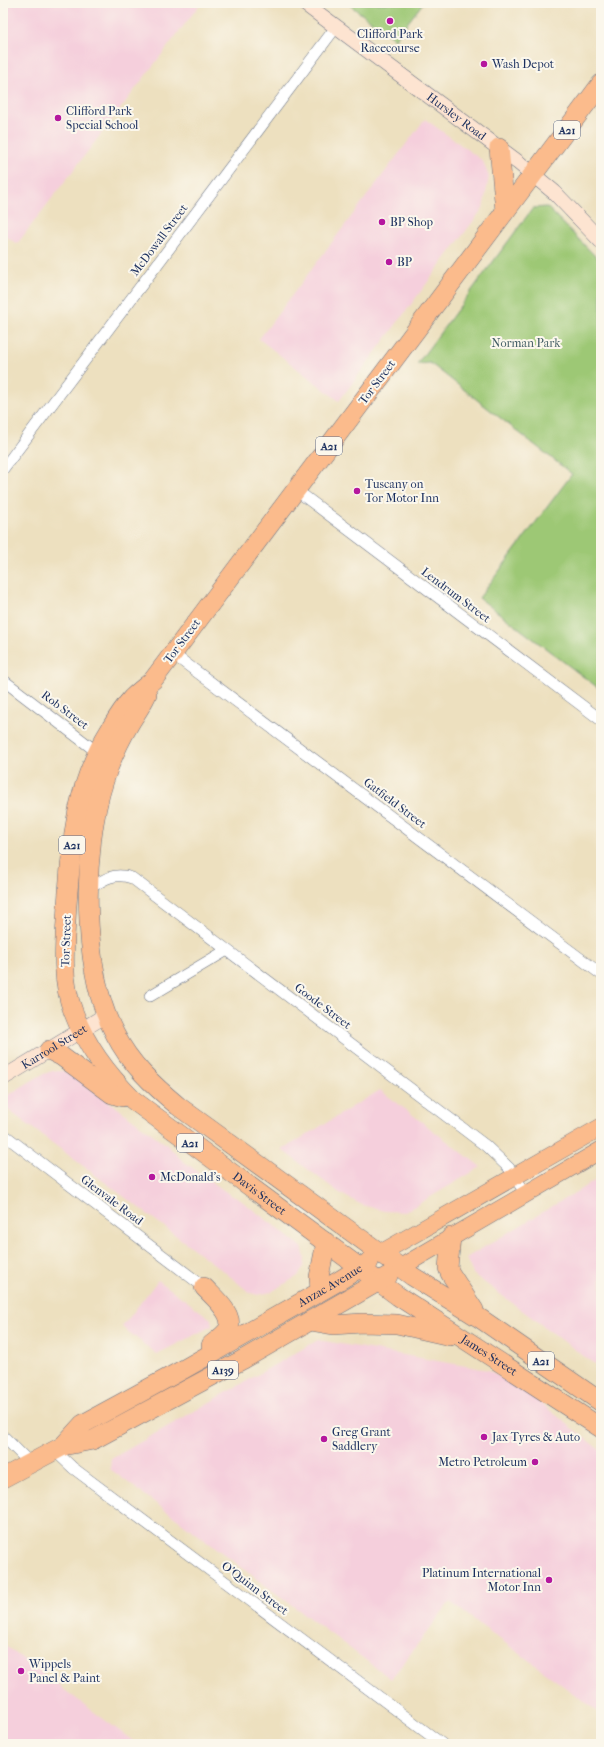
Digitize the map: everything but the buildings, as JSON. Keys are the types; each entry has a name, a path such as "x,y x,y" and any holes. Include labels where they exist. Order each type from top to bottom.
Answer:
{"highway":[{"name":"Tor Street","path":"81,1031 72,1009 66,982 64,946 73,832 76,813 87,776 121,740 142,705 153,680 601,84"},
{"path":"499,148 505,211"},
{"name":"Tor Street","path":"104,757 99,799 93,829 89,914 93,968 106,1015"},
{"name":"Davis Street","path":"106,1015 125,1052 151,1084 178,1106 380,1253"},
{"name":"Davis Street","path":"81,1031 100,1064 134,1100 378,1282"},
{"path":"49,1050 61,1056 112,1094 134,1100"},
{"path":"451,1237 448,1268 481,1319"},
{"path":"320,1292 319,1277 326,1242"},
{"name":"James Street","path":"380,1253 481,1319 601,1402"},
{"name":"Anzac Avenue","path":"59,1449 83,1424 320,1292 360,1268 380,1253"},
{"name":"Anzac Avenue","path":"3,1478 59,1449 93,1440 242,1360 378,1282 401,1267"},
{"name":"James Street","path":"378,1282 601,1428"},
{"path":"184,1369 228,1330 230,1321 225,1310 204,1287"},
{"path":"310,1321 332,1325 362,1323 397,1324 463,1339"}],"main road":[{"name":"Anzac Avenue","path":"380,1253 601,1127"},
{"name":"Anzac Avenue","path":"401,1267 601,1150"}],"street":[{"name":"Hursley Road","path":"304,3 533,174 601,241"},
{"name":"McDowall Street","path":"3,469 336,27"},
{"name":"Lendrum Street","path":"296,490 601,720"},
{"name":"Gatfield Street","path":"173,654 601,974"},
{"name":"Rob Street","path":"3,680 104,757"},
{"name":"Goode Street","path":"89,889 110,876 124,875 132,878 486,1146 502,1160 526,1194"},
{"path":"150,996 227,950"},
{"name":"Karrool Street","path":"3,1078 106,1015"},
{"name":"Glenvale Road","path":"3,1134 204,1287"},
{"path":"3,1436 30,1463"},
{"name":"O'Quinn Street","path":"59,1449 73,1468 442,1744"}],"shaded area":[{"name":"Clifford Park Special School","path":"3,3 201,3 17,244 3,234"},
{"path":"425,119 483,161 489,177 483,208 339,401 259,339"},
{"name":"McDonald's","path":"52,1071 64,1071 75,1076 167,1145 183,1161 229,1194 239,1199 302,1247 305,1258 304,1266 298,1276 271,1292 258,1295 250,1293 226,1273 7,1109 4,1104 4,1099 8,1095 41,1075"},
{"path":"380,1090 481,1167 405,1212 384,1211 362,1205 341,1194 282,1150"},
{"path":"601,1177 601,1369 473,1274 466,1258"},
{"path":"158,1280 211,1319 212,1326 157,1354 122,1327"},
{"path":"318,1340 489,1370 531,1395 601,1451 601,1714 450,1602 391,1679 110,1469 111,1459"},
{"name":"Wippels Panel & Paint","path":"3,1644 74,1697 137,1744 3,1744"}],"green space":[{"name":"Clifford Park Racecourse","path":"347,3 423,3 395,39"},
{"name":"Norman Park","path":"547,207 601,262 601,690 479,598 572,474 430,363 417,364 533,208"}],"place":[{"name":"Clifford Park Racecourse","path":"390,21"},
{"name":"Wash Depot","path":"484,64"},
{"name":"Clifford Park Special School","path":"58,118"},
{"name":"BP Shop","path":"382,222"},
{"name":"BP","path":"389,262"},
{"name":"Tuscany on Tor Motor Inn","path":"357,491"},
{"name":"McDonald's","path":"152,1177"},
{"name":"Jax Tyres & Auto","path":"484,1437"},
{"name":"Greg Grant Saddlery","path":"324,1439"},
{"name":"Metro Petroleum","path":"535,1462"},
{"name":"Platinum International Motor Inn","path":"549,1580"},
{"name":"Wippels Panel & Paint","path":"21,1671"}]}
